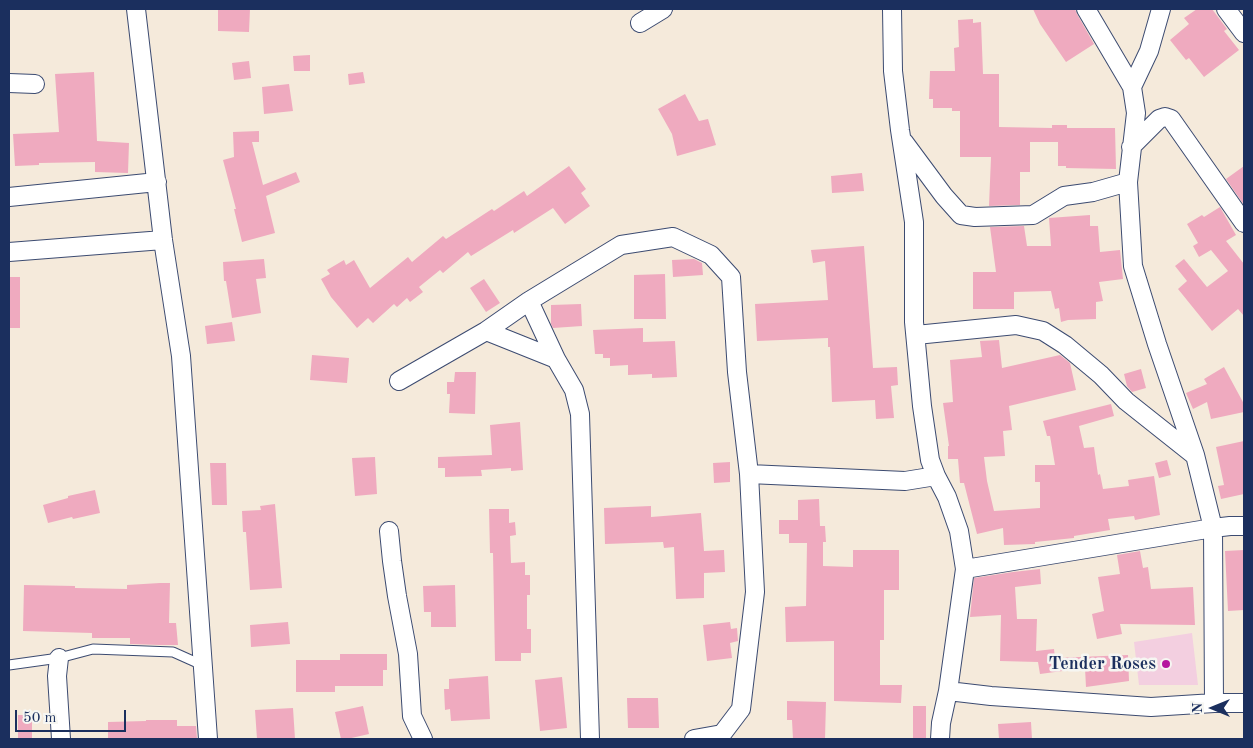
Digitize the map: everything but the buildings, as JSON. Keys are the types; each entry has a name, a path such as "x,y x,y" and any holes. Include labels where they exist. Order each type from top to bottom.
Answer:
{"street":[{"path":"136,9 163,240 181,356 208,739"},
{"path":"640,23 663,9"},
{"path":"892,9 894,71 901,137 914,222 914,322 922,406 930,460 947,497 959,531 965,568 940,739"},
{"path":"1086,9 1132,87 1136,112 1128,182 1133,266 1157,344 1195,455 1214,528 1214,703"},
{"path":"1132,87 1149,51 1162,9"},
{"path":"1226,9 1244,33"},
{"path":"9,83 35,84"},
{"path":"1131,147 1159,119 1165,117 1171,119 1244,223"},
{"path":"1159,119 1208,189 1244,236"},
{"path":"901,137 944,196 961,215 975,217 1033,215 1064,196 1093,192 1128,182"},
{"path":"9,197 157,182"},
{"path":"399,381 486,331 529,301 621,245 674,237 711,255 731,277 737,372 749,474 755,592 741,709 722,734 694,739"},
{"path":"9,252 163,240"},
{"path":"529,301 556,359 574,390 580,414 590,739"},
{"path":"916,335 1016,325 1043,331 1065,345 1101,375 1126,401 1195,455"},
{"path":"486,331 556,359"},
{"path":"749,474 905,481 936,476"},
{"path":"965,568 1214,528 1244,526"},
{"path":"389,531 397,596 408,654 412,716 423,739"},
{"path":"58,658 57,676 61,739"},
{"path":"948,691 991,696 1151,707 1244,703"}],"lane":[{"path":"9,665 58,658 92,649 173,652 202,665"}],"shaded area":[{"name":"Tender Roses","path":"1192,633 1198,685 1139,685 1134,642"}],"place":[{"name":"Tender Roses","path":"1166,664"}]}
